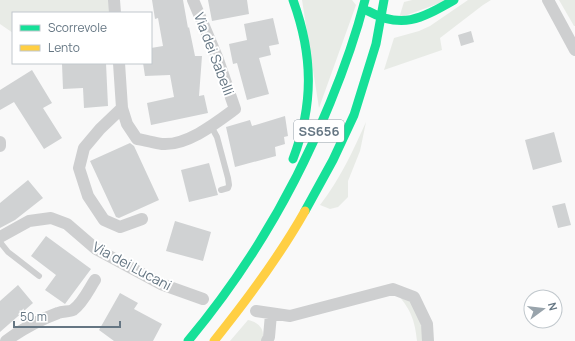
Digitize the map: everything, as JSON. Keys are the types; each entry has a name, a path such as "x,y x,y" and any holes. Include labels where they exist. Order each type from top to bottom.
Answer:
{"highway":[{"path":"288,170 297,151 303,133 307,108 308,87 308,67 303,29 293,0"},
{"path":"357,0 376,16 402,22 427,15 454,0"},
{"name":"SS656","path":"188,341 242,271 277,217 319,132 354,42 365,0"},
{"name":"SS656","path":"214,341 254,289 289,236 334,160 354,115 376,44 384,0"},
{"path":"376,44 392,0"},
{"path":"277,217 282,184"}],"street":[{"path":"114,0 115,12"},
{"name":"Via dei Sabelli","path":"119,64 122,108 127,124 137,139 163,144 182,141 211,126 235,109 217,57 193,0"},
{"path":"548,0 575,50"},
{"path":"122,108 100,129 84,148 79,168 88,196 104,220 120,227 142,219"},
{"name":"Via dei Lucani","path":"0,237 29,222 51,218 67,224 96,249 161,284 203,299"},
{"name":"Via dei Lucani","path":"6,341 23,329 41,320 60,312 72,310 81,303 95,280"},
{"path":"256,311 290,316 393,289 414,297 427,324 428,341"},
{"path":"268,339 271,314"}],"lane":[{"path":"211,126 217,137 229,184 228,188 221,190"},
{"path":"0,242 8,252 38,276"}],"shaded area":[{"path":"0,0 110,0 111,12 12,12 12,32 0,24"},
{"path":"302,0 352,0 356,5 319,108"},
{"path":"412,0 448,0 399,18 404,2"},
{"path":"468,0 491,0 440,38 442,50 384,70 394,38 419,31 430,26"},
{"path":"559,0 575,0 575,26 574,26"},
{"path":"366,122 360,151 348,181 348,197 338,207 330,209 320,205 340,175"},
{"path":"398,295 410,300 417,307 425,341 417,341 412,316"},
{"path":"248,320 258,324 262,330 262,341 230,341"}],"building":[{"path":"152,0 183,0 195,56 202,56 199,96 204,95 208,113 151,125 147,103 174,97 170,75 145,76 143,64 152,64 152,48 163,46 158,18 155,19"},
{"path":"208,0 247,0 249,14 212,21"},
{"path":"273,18 279,44 269,46 271,55 259,58 269,94 247,100 237,63 233,64 229,44 247,40 244,24"},
{"path":"471,31 474,42 461,46 458,35"},
{"path":"62,64 106,64 108,106 84,108 83,88 63,89"},
{"path":"32,70 52,103 43,108 62,138 44,149 14,102 0,110 0,90"},
{"path":"285,116 288,136 284,137 285,144 275,147 276,156 235,167 226,127 250,120 252,126"},
{"path":"554,132 562,162 533,170 525,140"},
{"path":"130,143 134,146 159,200 119,218 116,217 90,161"},
{"path":"209,163 218,195 189,202 181,170"},
{"path":"28,180 43,198 15,220 0,228 0,203"},
{"path":"565,203 571,225 558,228 552,206"},
{"path":"175,221 211,232 203,261 166,251"},
{"path":"46,236 91,269 65,304 45,290 56,275 31,256"},
{"path":"18,285 33,303 0,332 0,301"},
{"path":"120,293 138,303 134,309 162,324 153,341 114,341 99,330"}],"traffic: fast":[{"path":"293,0 300,20 304,40 308,80 308,99 305,119 293,159"},
{"path":"188,341 231,286 268,228 285,198 316,136 335,90 354,39 365,0"},
{"path":"305,211 333,160 354,115 376,44 384,0"},
{"path":"368,11 380,17 402,21 432,12 454,0"}],"traffic: slow":[{"path":"214,341 262,278 305,211"}]}
